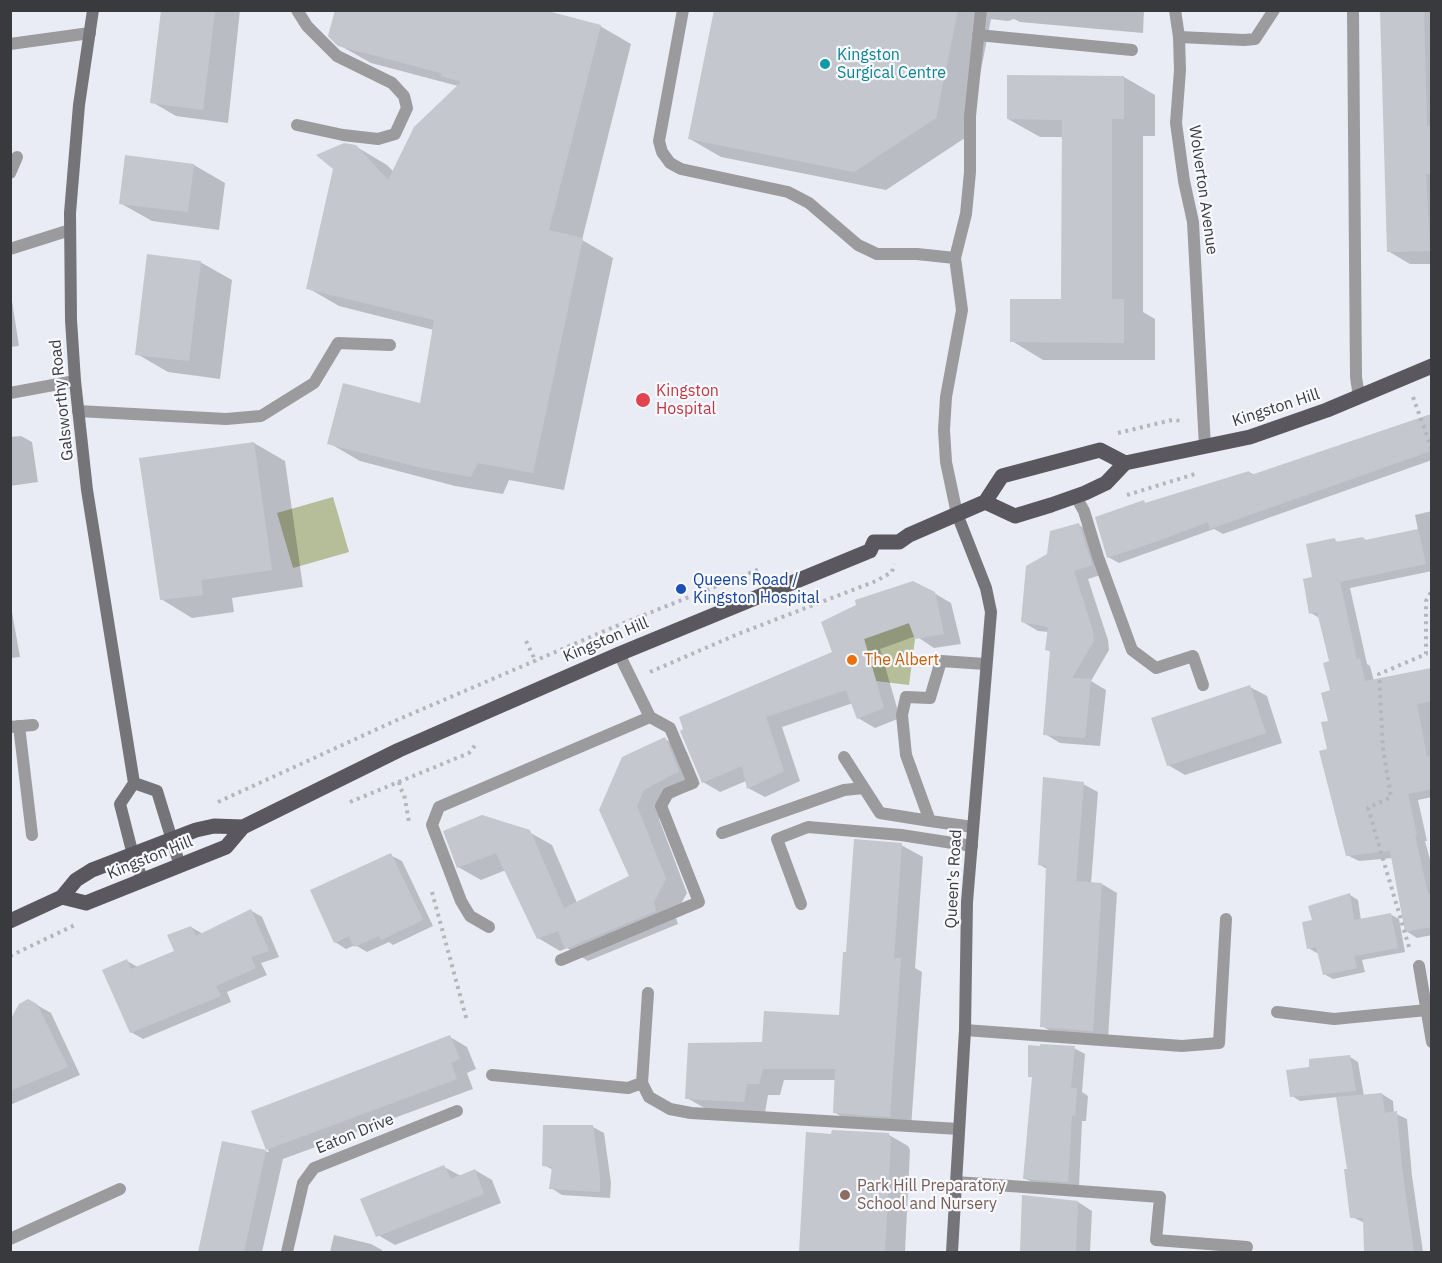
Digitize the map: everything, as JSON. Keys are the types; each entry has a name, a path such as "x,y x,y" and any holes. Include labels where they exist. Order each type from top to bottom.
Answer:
{"main road":[{"name":"Kingston Hill","path":"1125,463 1250,437 1359,397 1431,366"},
{"path":"1100,450 1125,463 1106,483 1076,497 1015,516 985,502 1002,476 1051,462 1100,450"},
{"name":"Kingston Hill","path":"62,897 86,903 226,847 243,827 399,750 619,654 870,551 874,542 899,542 909,535 985,502"},
{"name":"Kingston Hill","path":"10,921 62,897 76,880 92,870 214,826 243,827"}],"street":[{"name":"Galsworthy Road","path":"93,10 80,105 70,230 70,321 87,490 134,783"},
{"path":"297,10 313,32 337,56 392,83 404,96 407,108 395,134 378,139 343,135 297,125"},
{"path":"683,10 660,141 662,152 670,163 681,169 788,192 809,203 858,245 877,254 917,254 956,258"},
{"path":"957,514 946,462 944,430 946,397 962,310 956,258 966,214 970,116 981,10"},
{"name":"Wolverton Avenue","path":"1175,10 1180,70 1176,123 1184,181 1193,222 1205,447"},
{"path":"1179,38 1255,39 1274,10"},
{"path":"1353,10 1356,377 1359,397"},
{"path":"10,44 90,33"},
{"path":"978,34 1132,50"},
{"path":"10,173 17,157"},
{"path":"10,249 70,230"},
{"path":"78,411 226,419 261,416 315,383 338,343 390,345"},
{"path":"10,393 75,381"},
{"path":"1076,497 1084,511 1132,650 1156,668 1193,656 1203,685"},
{"name":"Queen's Road","path":"952,1252 965,1030 968,902 985,664 991,612 986,588 957,514"},
{"path":"561,960 699,902 661,806 668,793 693,783 670,728 650,717 619,654"},
{"path":"930,821 906,755 903,715 906,697 930,698 941,661 985,664"},
{"path":"489,927 470,916 461,901 432,825 439,807 650,717"},
{"path":"32,835 15,726 33,725"},
{"path":"844,757 880,813 973,827"},
{"path":"143,881 133,855 120,804 134,783 157,791 180,866"},
{"path":"722,833 844,790 864,788"},
{"path":"801,904 777,839 808,827 902,835 972,846"},
{"path":"965,1030 1182,1046 1219,1043 1226,919"},
{"path":"1419,966 1431,1042"},
{"path":"648,993 642,1083 649,1096 670,1109 691,1113 960,1129"},
{"path":"1277,1012 1334,1019 1427,1010"},
{"path":"492,1075 628,1088 642,1083"},
{"name":"Eaton Drive","path":"286,1252 303,1183 314,1168 457,1111"},
{"path":"956,1182 1160,1197 1156,1240 1247,1247"},
{"path":"10,1239 120,1190"}],"path":[{"path":"1412,396 1417,404 1431,450"},
{"path":"1153,426 1172,420"},
{"path":"655,670 738,634 876,581"},
{"name":"Kingston Hill","path":"212,805 397,720 712,587"},
{"path":"1419,966 1407,944 1368,808 1391,797 1383,749 1379,674 1426,654 1426,602 1431,590"},
{"path":"368,795 472,752"},
{"path":"399,782 410,823"},
{"path":"429,885 437,906 467,1021"},
{"path":"10,956 84,921"}],"green space":[{"path":"333,497 349,552 293,568 277,513"},
{"path":"909,623 915,639 909,685 876,681 864,639"}],"building":[{"path":"161,10 215,10 203,110 150,103"},
{"path":"335,10 544,10 601,25 549,230 583,238 533,473 478,463 471,477 422,468 327,444 343,383 420,403 434,320 306,289 333,169 316,155 344,143 356,145 388,180 414,127 461,82 441,76 441,73 338,46 328,36"},
{"name":"Kingston Surgical Centre","path":"714,10 958,10 936,118 854,172 688,139"},
{"path":"1380,10 1424,10 1427,126 1431,126 1431,174 1426,174 1430,251 1387,252"},
{"path":"1007,75 1124,76 1124,119 1112,119 1112,299 1124,299 1124,343 1010,342 1010,299 1061,299 1062,120 1007,119"},
{"path":"125,155 194,164 188,212 119,204"},
{"path":"147,254 201,261 189,361 135,355"},
{"path":"1431,414 1431,451 1210,529 1208,522 1107,558 1095,517 1144,500 1145,503 1249,471 1251,475"},
{"path":"254,442 272,570 201,580 203,595 160,600 139,458"},
{"path":"1079,523 1092,565 1074,571 1094,641 1072,678 1091,679 1085,738 1043,735 1050,651 1045,650 1048,627 1021,622 1026,566 1047,554 1050,531"},
{"path":"1418,529 1426,564 1340,582 1357,659 1360,658 1365,681 1431,668 1431,701 1417,704 1427,757 1431,756 1431,789 1408,794 1428,894 1431,893 1431,927 1405,932 1390,851 1346,856 1319,751 1327,749 1321,722 1328,721 1321,693 1330,690 1323,663 1329,661 1317,612 1309,614 1303,579 1312,577 1306,544 1335,538 1336,542 1363,537 1365,540"},
{"path":"913,581 935,592 944,634 915,639 909,623 864,639 884,708 857,719 846,690 766,717 784,771 747,789 742,766 702,783 680,731 683,729 679,717 832,652 821,622 856,605 855,600"},
{"path":"1250,685 1266,733 1167,766 1151,718"},
{"path":"665,737 679,771 644,790 637,806 666,879 654,902 656,911 565,949 558,931 537,939 496,853 457,868 443,831 482,815 530,830 564,908 629,876 599,810 622,757"},
{"path":"1043,777 1084,782 1076,881 1102,883 1093,1031 1040,1027 1046,866 1038,865"},
{"path":"854,839 902,843 894,958 901,958 890,1117 833,1113 835,1069 763,1069 759,1084 747,1084 744,1102 685,1099 688,1043 762,1042 764,1011 839,1015"},
{"path":"391,853 423,920 381,940 379,936 354,947 349,936 334,943 310,890"},
{"path":"1350,893 1354,920 1391,913 1398,948 1354,956 1357,968 1323,975 1316,947 1307,949 1302,922 1312,920 1308,906"},
{"path":"251,909 269,951 251,957 256,968 216,986 221,996 130,1033 102,970 127,959 131,969 174,951 167,935 191,926 196,936"},
{"path":"28,999 37,1004 68,1067 10,1091 10,1020 19,1004"},
{"path":"450,1035 460,1059 451,1063 457,1079 266,1150 251,1111"},
{"path":"1040,1044 1075,1046 1071,1088 1077,1088 1075,1116 1072,1115 1068,1182 1023,1179 1032,1077 1028,1077 1028,1045 1040,1046"},
{"path":"1350,1055 1356,1091 1290,1097 1286,1070 1309,1067 1309,1059"},
{"path":"1382,1093 1385,1113 1397,1111 1402,1169 1414,1252 1364,1252 1363,1218 1350,1218 1344,1169 1347,1169 1336,1097"},
{"path":"543,1125 593,1125 600,1192 549,1189 552,1167 542,1166"},
{"name":"Park Hill Preparatory School and Nursery","path":"832,1130 889,1133 891,1137 885,1252 799,1252 806,1132 831,1134"},
{"path":"222,1141 266,1150 244,1252 198,1252"},
{"path":"444,1165 451,1179 475,1169 484,1194 376,1237 360,1199"},
{"path":"1022,1195 1078,1201 1076,1252 1020,1252"}],"place":[{"name":"Kingston Surgical Centre","path":"825,64"},
{"name":"Kingston Hospital","path":"643,400"},
{"name":"Queens Road / Kingston Hospital","path":"681,589"},
{"name":"The Albert","path":"852,660"},
{"name":"Park Hill Preparatory School and Nursery","path":"845,1195"}]}
